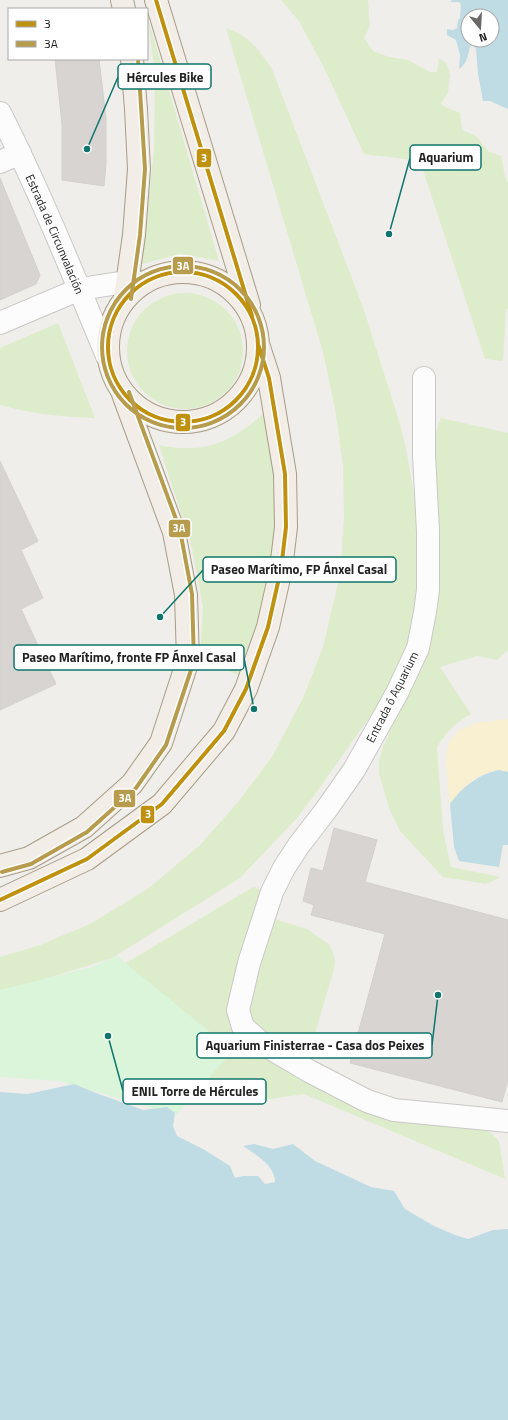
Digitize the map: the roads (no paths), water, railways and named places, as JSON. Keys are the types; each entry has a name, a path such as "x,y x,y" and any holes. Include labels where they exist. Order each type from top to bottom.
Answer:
{"main road":[{"path":"0,900 86,859 162,804 224,731 246,689 268,627 281,569 286,527 285,474 269,378 258,344 254,322 156,0"},
{"path":"0,866 29,858 84,827 132,784 161,743 188,660 186,595 174,532 123,394 112,375 107,356 108,334 114,315 131,287 139,169 132,60"},
{"path":"131,287 163,274 186,271 208,275 228,286 244,302 254,322"},
{"path":"123,394 140,410 162,420 186,423 209,418 230,406 246,389 256,367 258,344"}],"street":[{"name":"Estrada de Circunvalación","path":"0,113 20,153 80,289 107,356"},
{"path":"0,162 20,153"},
{"path":"0,323 80,289 131,287"},
{"name":"Entrada ó Aquarium","path":"424,378 424,455 428,531 428,590 418,648 397,693 354,770 299,845 284,868 272,892 249,963 238,1010 243,1027 260,1042 309,1071 367,1101 394,1110 508,1121"}],"water":[{"path":"452,0 508,0 508,109 490,101 483,101 475,48 500,48 500,8 461,8 459,2 450,2"},
{"path":"460,18 460,48 470,48 465,62 459,69 460,55 456,40 447,35 447,29 453,30 457,28 458,20"},
{"path":"499,770 508,772 508,845 503,845 499,867 459,861 454,847 450,804 460,792 472,782 478,778"},
{"path":"74,1084 143,1110 167,1107 175,1113 173,1126 177,1136 203,1149 230,1166 235,1178 243,1176 258,1176 265,1184 275,1182 272,1170 264,1161 243,1146 254,1144 273,1149 293,1144 315,1161 371,1187 394,1191 405,1209 434,1226 455,1235 468,1239 493,1230 508,1229 508,1420 0,1420 0,1092 28,1094"}],"place":[{"name":"Hércules Bike","path":"87,149"},
{"name":"Aquarium","path":"389,234"},
{"name":"Paseo Marítimo, FP Ánxel Casal","path":"160,617"},
{"name":"Paseo Marítimo, fronte FP Ánxel Casal","path":"254,709"},
{"name":"Aquarium Finisterrae - Casa dos Peixes","path":"438,995"},
{"name":"ENIL Torre de Hércules","path":"108,1036"}]}
